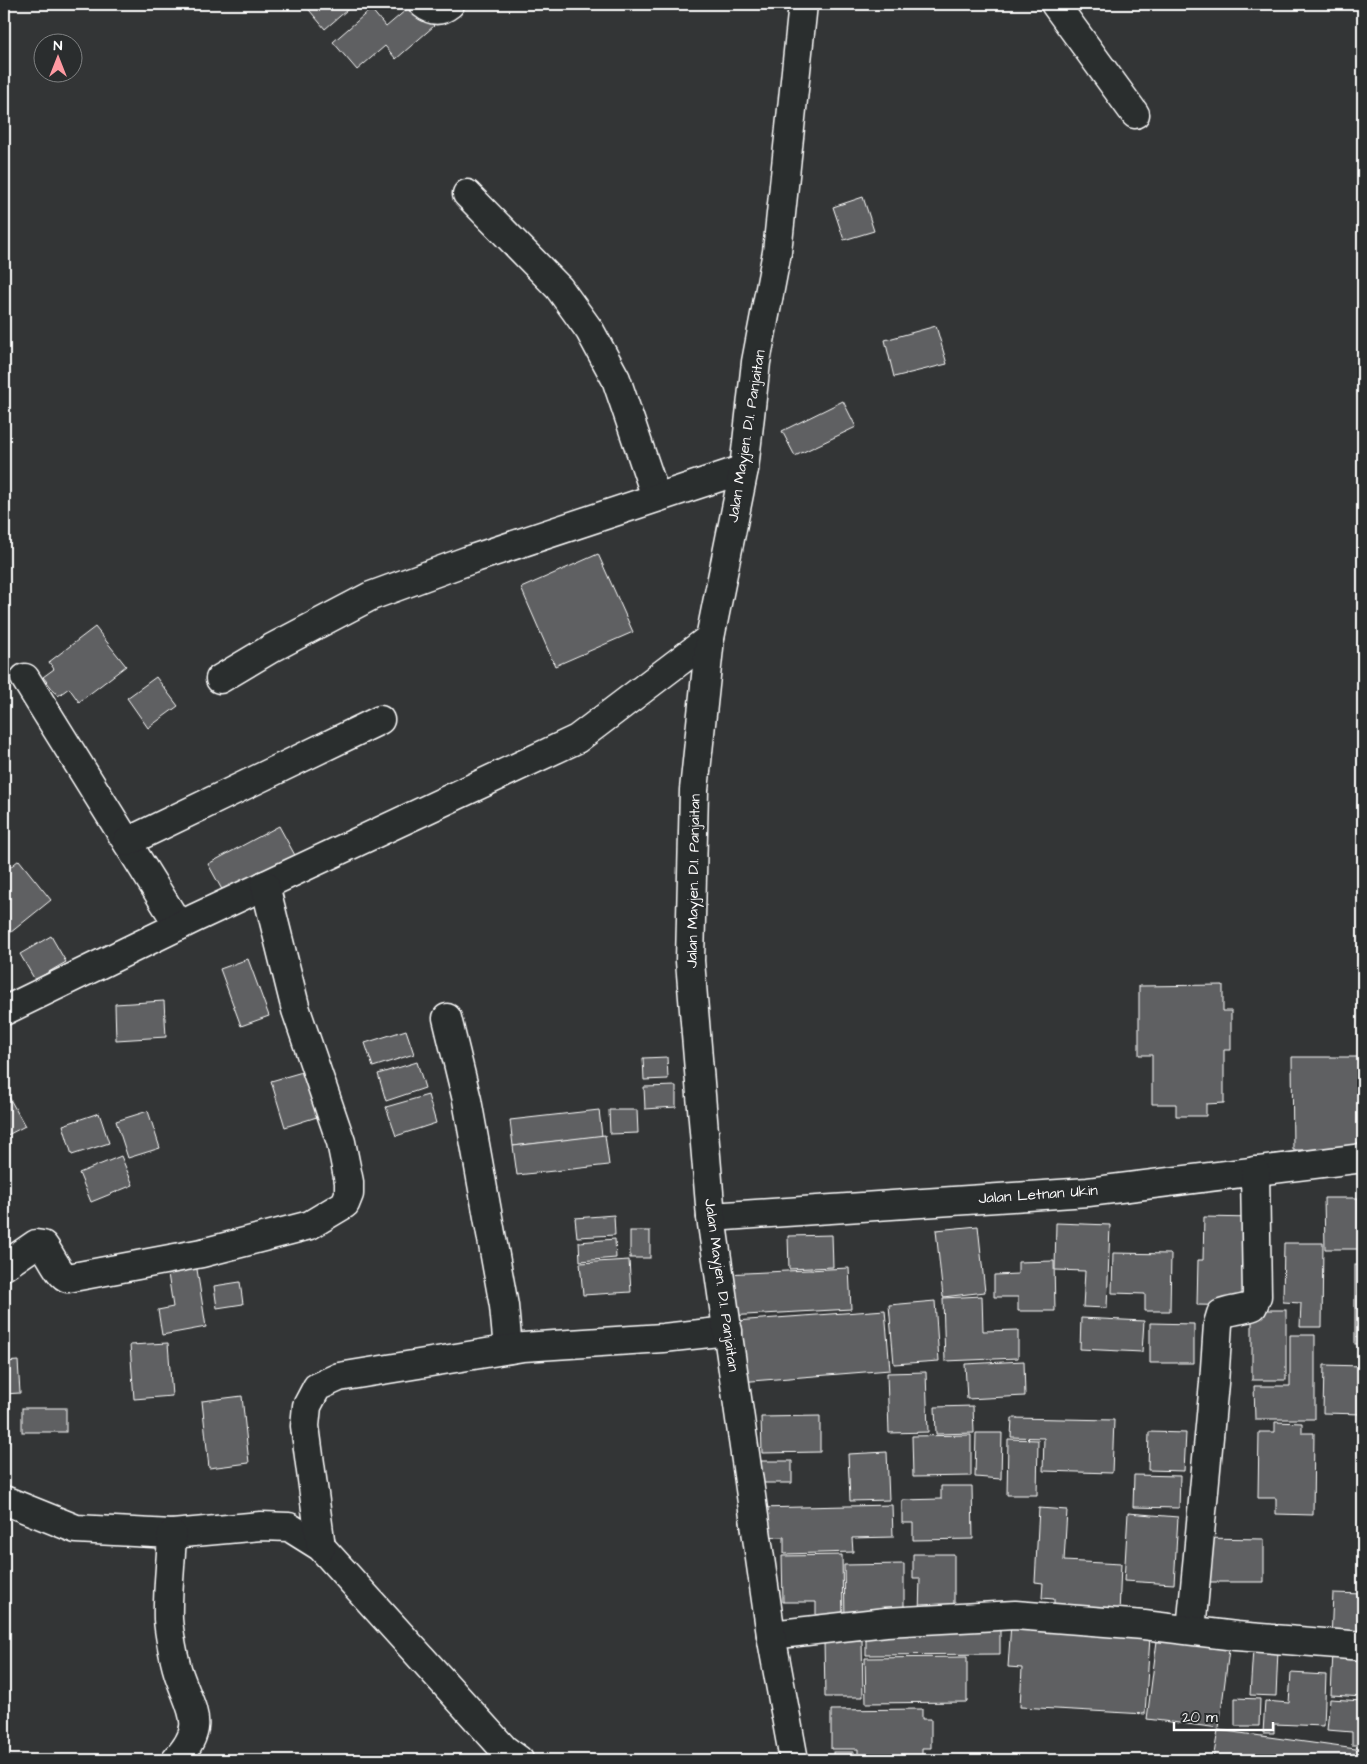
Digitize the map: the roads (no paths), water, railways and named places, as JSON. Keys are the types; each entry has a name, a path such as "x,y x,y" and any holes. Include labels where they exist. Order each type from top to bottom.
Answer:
{"street":[{"path":"423,4 429,9 436,11 450,4"},
{"name":"Jalan Mayjen. D.I. Panjaitan","path":"794,1760 717,1332 711,1217 690,961 694,790 710,638 744,469 756,362 777,252 803,4"},
{"path":"1055,4 1135,114"},
{"path":"467,194 559,288 590,331 616,380 656,497"},
{"path":"220,679 272,648 371,596 472,559 744,469"},
{"path":"4,1011 265,885 577,739 710,638"},
{"path":"25,678 179,926"},
{"path":"127,842 380,720"},
{"path":"4,1266 36,1244 43,1245 64,1277 78,1276 202,1253 310,1225 345,1204 349,1194 349,1182 341,1142 296,1010 265,885"},
{"path":"447,1018 467,1100 504,1306 508,1349"},
{"name":"Jalan Letnan Ukin","path":"711,1217 1088,1192 1363,1158"},
{"path":"1191,1630 1218,1324 1221,1314 1231,1310 1242,1310 1254,1306 1257,1296 1255,1171"},
{"path":"321,1547 305,1426 307,1406 317,1387 338,1377 523,1346 663,1338 717,1332"},
{"path":"4,1500 76,1529 172,1534 261,1526 288,1527 321,1547 504,1749 519,1760"},
{"path":"172,1534 168,1620 178,1672 195,1716 194,1734 188,1748 176,1760"},
{"path":"771,1635 886,1622 1015,1615 1363,1646"}]}
